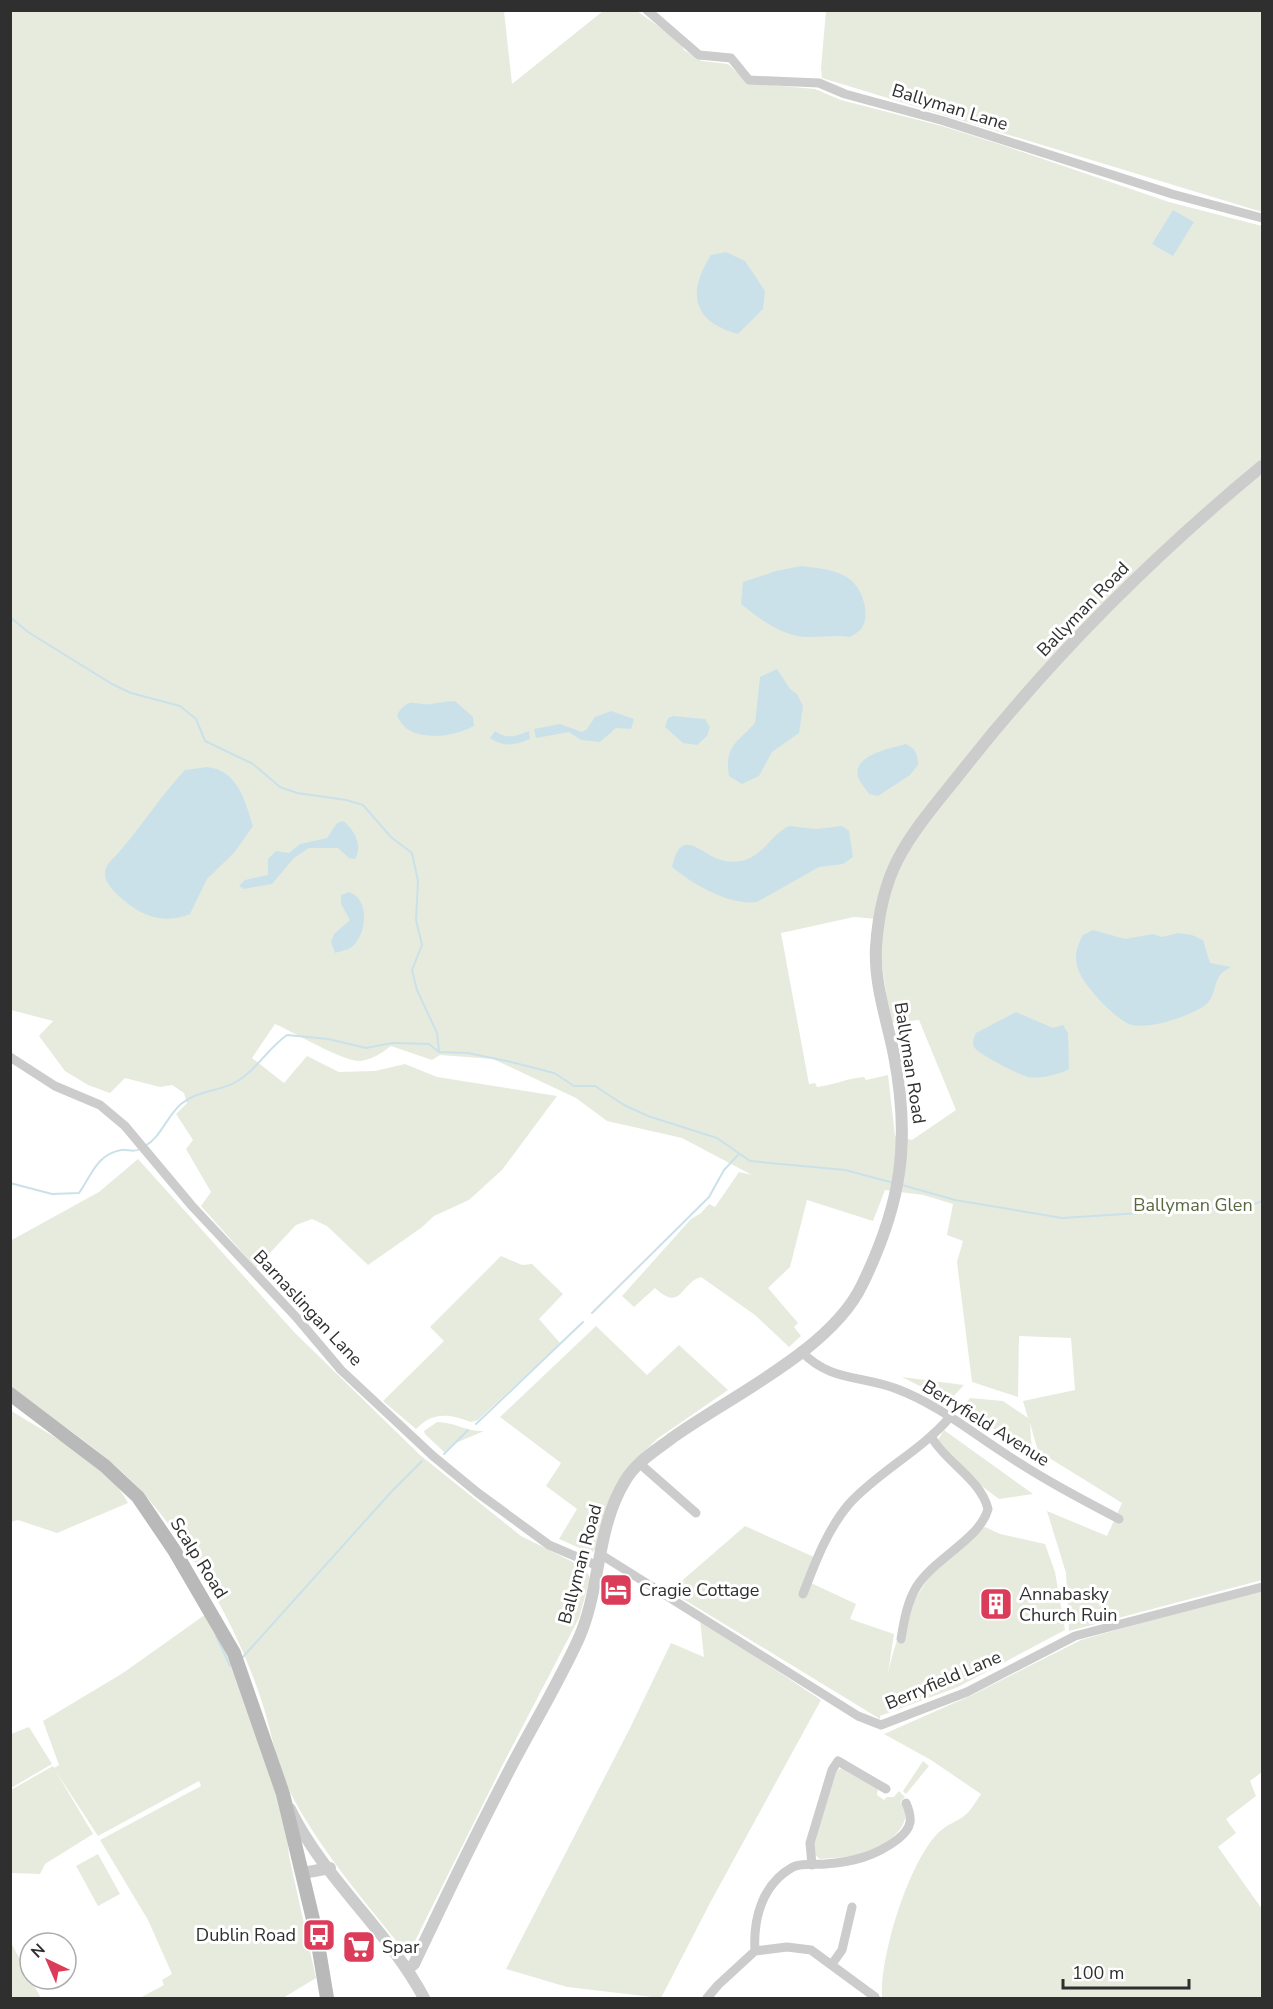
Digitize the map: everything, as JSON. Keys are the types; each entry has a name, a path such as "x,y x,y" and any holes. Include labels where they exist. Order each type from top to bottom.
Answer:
{"main road":[{"name":"Scalp Road","path":"10,1394 126,1483 148,1512 210,1608 234,1653 283,1794"},
{"path":"283,1794 303,1874 327,1998"}],"street":[{"name":"Ballyman Lane","path":"647,10 699,55 731,58 749,80 819,83 844,94 944,121 1172,194 1263,218"},
{"name":"Ballyman Road","path":"408,1969 414,1964 482,1822 579,1636 591,1601 599,1560 615,1503 625,1481 639,1463 712,1410 801,1351 832,1325 860,1291 884,1234 901,1169 903,1136 901,1101 880,996 876,954 883,899 898,858 940,800 1032,687 1177,539 1263,466"},
{"name":"Barnaslingan Lane","path":"10,1057 55,1086 100,1105 125,1126 245,1266 297,1318 341,1370 433,1456 478,1493 549,1545 599,1560"},
{"name":"Berryfield Avenue","path":"801,1351 821,1369 839,1376 897,1388 950,1417 1038,1474 1119,1519"},
{"path":"803,1594 822,1546 849,1504 932,1438 950,1417"},
{"path":"901,1639 906,1612 916,1588 941,1559 981,1526 988,1509 980,1490 940,1452 932,1438"},
{"path":"639,1463 696,1513"},
{"name":"Berryfield Lane","path":"599,1560 858,1716 881,1725 967,1692 1075,1636 1263,1587"},
{"path":"812,1865 810,1843 832,1770 838,1761 886,1789"},
{"path":"283,1794 298,1824 408,1969 424,1998"},
{"path":"755,1951 754,1933 757,1913 766,1894 780,1876 795,1866 860,1859 880,1852 908,1831 912,1817 906,1803"},
{"path":"303,1874 330,1868"},
{"path":"832,1964 842,1950 852,1907"},
{"path":"707,1998 755,1951 787,1947 812,1950 875,1997"}],"green space":[{"name":"Ballyman Glen","path":"11,11 504,11 512,84 603,11 637,11 679,41 684,50 702,61 728,64 748,83 815,89 841,100 942,126 1002,145 1169,202 1262,226 1262,1580 1069,1631 1066,1573 1047,1511 1107,1536 1122,1503 1038,1451 1030,1423 1032,1454 962,1408 970,1398 1003,1401 1028,1418 1023,1401 1075,1390 1071,1338 1019,1336 1018,1397 972,1382 957,1262 963,1241 947,1235 953,1204 923,1195 885,1190 873,1221 807,1200 790,1267 768,1288 798,1323 794,1327 801,1336 789,1347 755,1315 701,1277 694,1280 676,1297 671,1298 664,1295 655,1288 634,1307 622,1296 691,1219 709,1204 715,1207 739,1172 752,1175 682,1138 607,1121 576,1098 493,1059 440,1055 432,1060 391,1046 369,1059 353,1060 331,1052 275,1024 252,1058 284,1083 307,1056 339,1072 375,1071 405,1064 437,1077 557,1096 502,1170 469,1200 434,1216 421,1228 368,1265 327,1226 312,1219 296,1225 256,1268 201,1206 211,1192 186,1149 193,1140 176,1114 187,1103 184,1093 172,1085 160,1087 125,1078 110,1093 88,1085 65,1071 39,1036 53,1021 11,1010","holes":["854,917 876,919 890,1023 919,1020 956,1110 912,1140 895,1136 888,1075 866,1080 864,1077 858,1078 817,1087 815,1083 809,1084 781,933"]},
{"path":"826,11 1262,11 1262,212 822,78"},
{"path":"138,1159 295,1333 420,1455 521,1536 585,1568 590,1578 579,1618 412,1947 403,1949 342,1872 300,1811 284,1780 261,1699 240,1645 213,1592 181,1541 130,1479 80,1438 11,1387 10,1241 99,1192"},
{"path":"501,1256 522,1265 532,1264 563,1294 539,1319 560,1343 478,1420 471,1422 449,1416 435,1417 422,1423 416,1429 383,1401 444,1341 430,1327"},
{"path":"596,1326 647,1375 679,1345 728,1390 657,1439 626,1470 595,1550 591,1553 559,1539 577,1509 546,1486 561,1463 500,1417"},
{"path":"902,1377 964,1385 949,1401"},
{"path":"10,1410 92,1462 119,1488 128,1503 57,1533 18,1520 11,1522"},
{"path":"437,1422 484,1431 458,1442 444,1452 424,1431"},
{"path":"944,1430 1033,1494 999,1499 979,1484 938,1440"},
{"path":"745,1526 814,1557 811,1583 856,1604 850,1619 894,1634 888,1673 902,1628 921,1589 948,1556 985,1527 1000,1534 1045,1544 1055,1572 1065,1630 958,1687 880,1716 880,1719 670,1591"},
{"path":"1262,1589 1262,1772 1250,1781 1256,1796 1226,1819 1236,1833 1218,1847 1262,1909 1262,1998 882,1998 891,1935 906,1888 916,1867 937,1834 967,1814 981,1794 931,1760 884,1734 972,1695 1081,1640"},
{"path":"206,1614 226,1648 285,1817 289,1856 316,1978 283,1998 140,1998 164,1985 162,1980 172,1974 148,1920 100,1840 201,1786 199,1781 98,1836 55,1770 93,1834 45,1864 40,1874 11,1873 11,1790 53,1766 54,1768 59,1765 43,1721 123,1673"},
{"path":"700,1620 821,1700 661,1998 567,1987 506,1969 630,1728 671,1643 704,1657"},
{"path":"29,1727 52,1764 11,1788 11,1734"},
{"path":"923,1761 929,1766 906,1794 903,1791"},
{"path":"844,1767 878,1788 877,1795 884,1800 887,1797 894,1797 899,1791 905,1797 900,1802 905,1811 905,1820 894,1836 876,1848 858,1855 820,1859 814,1854 813,1845 836,1771"},
{"path":"98,1854 120,1894 98,1906 76,1866"},
{"path":"10,1941 18,1956 18,1991 37,1991 41,1998 11,1998"}],"water":[{"path":"1173,210 1194,222 1173,256 1152,244"},
{"path":"726,252 745,261 765,291 763,309 738,334 711,322 698,304 697,293 703,269 711,255"},
{"path":"801,566 834,571 846,576 855,584 862,596 865,610 864,624 859,631 850,637 793,635 772,626 741,604 743,582 776,571"},
{"path":"777,669 790,689 797,694 803,706 799,733 772,752 759,776 742,784 729,776 730,751 755,723 760,677"},
{"path":"455,701 473,717 474,726 454,733 431,736 410,731 397,715 409,703 431,704"},
{"path":"611,711 634,719 631,729 616,728 600,742 581,740 569,732 536,738 534,729 560,724 582,732 587,729 595,717"},
{"path":"673,716 705,719 710,727 707,736 697,745 683,743 665,727 668,718"},
{"path":"495,731 508,736 516,736 529,731 530,739 514,744 500,743 490,738"},
{"path":"906,744 916,752 918,765 910,775 878,796 869,794 858,777 861,763 875,753"},
{"path":"207,767 218,769 233,780 243,797 253,826 234,853 207,879 190,914 169,919 148,915 130,905 112,889 106,879 106,868 185,770"},
{"path":"343,821 351,829 358,844 355,859 349,858 338,848 309,848 294,858 272,884 244,889 239,886 245,880 268,875 268,859 276,851 289,853 300,844 327,838 337,823"},
{"path":"789,826 816,829 842,826 849,831 853,857 843,864 819,867 757,902 735,901 724,897 690,880 672,867 676,854 681,847 686,845 721,860 733,862 745,860 752,857"},
{"path":"349,892 356,896 363,909 363,925 358,940 353,946 335,953 331,942 334,934 350,920 341,904 341,895"},
{"path":"1093,930 1125,939 1153,934 1162,937 1178,933 1192,935 1203,940 1210,963 1231,967 1220,975 1210,1000 1203,1007 1169,1021 1140,1026 1132,1025 1117,1017 1091,990 1079,973 1076,957 1078,946 1083,935"},
{"path":"1016,1012 1053,1028 1063,1025 1068,1033 1069,1069 1049,1076 1028,1077 999,1064 974,1047 973,1041 976,1033"}],"waterway":[{"path":"10,617 28,632 112,684 131,693 180,706 196,719 205,741 253,764 280,787 297,793 346,800 363,805 391,837 412,853 418,881 416,920 422,945 412,970 417,990 437,1033 439,1051"},
{"path":"145,1146 151,1142 181,1104 194,1096 236,1082 287,1035 328,1039 366,1048 392,1043 429,1044 439,1052 468,1053 511,1062 554,1073 574,1086 595,1086 624,1105 648,1116 717,1138 750,1161 845,1170 894,1183"},
{"path":"10,1183 52,1194 79,1193 100,1161 106,1156 121,1150 140,1149"},
{"path":"592,1313 709,1197 724,1170 739,1154"},
{"path":"902,1185 955,1200 1062,1218 1250,1206 1262,1201"},
{"path":"476,1424 583,1322"},
{"path":"444,1454 468,1430"},
{"path":"242,1658 392,1491 422,1461"},
{"path":"216,1636 230,1666"}],"place":[{"name":"Cragie Cottage","path":"616,1590"},
{"name":"Annabasky Church Ruin","path":"996,1604"},
{"name":"Dublin Road","path":"319,1935"},
{"name":"Spar","path":"359,1947"}]}
